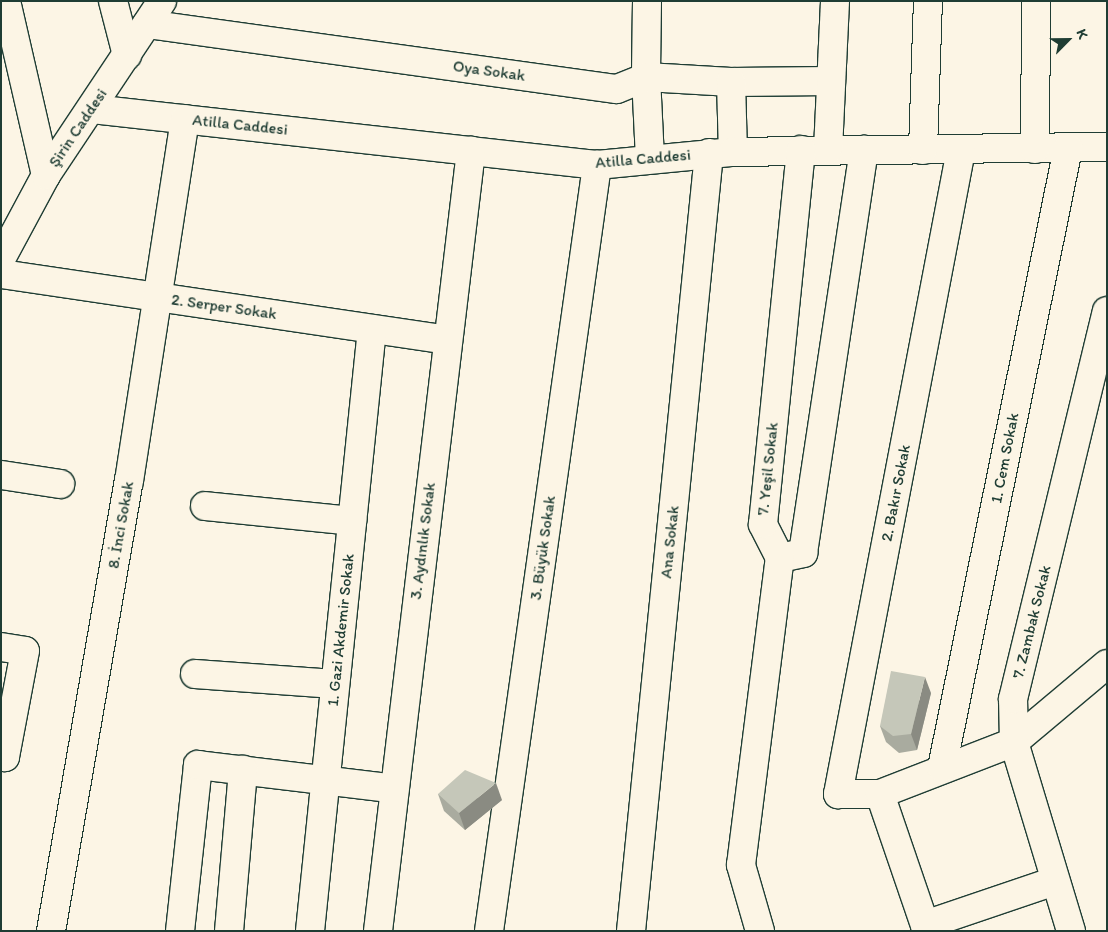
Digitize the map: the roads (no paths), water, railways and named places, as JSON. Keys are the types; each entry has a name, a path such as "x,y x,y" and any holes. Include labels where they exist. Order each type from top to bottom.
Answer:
{"street":[{"path":"6,1 46,175"},
{"path":"113,1 127,55"},
{"path":"647,1 646,77 650,159"},
{"name":"7. Yeşil Sokak","path":"780,558 763,524 815,150 831,80 835,1"},
{"path":"923,150 928,1"},
{"path":"1035,149 1036,1"},
{"name":"Şirin Caddesi","path":"1,259 8,225 46,175 92,108 154,12"},
{"name":"Oya Sokak","path":"154,12 617,89 646,77 731,82 831,80"},
{"name":"Ana Sokak","path":"631,931 721,152 731,82"},
{"name":"Atilla Caddesi","path":"92,108 597,165 721,152 1107,147"},
{"name":"8. İnci Sokak","path":"51,931 159,298 185,119"},
{"name":"1. Cem Sokak","path":"942,768 1068,148"},
{"name":"3. Aydınlık Sokak","path":"378,931 471,150"},
{"path":"760,931 741,865 780,558 803,553 864,150"},
{"name":"2. Bakır Sokak","path":"880,794 838,794 961,150"},
{"name":"3. Büyük Sokak","path":"489,931 597,165"},
{"name":"2. Serper Sokak","path":"1,274 447,340"},
{"name":"7. Zambak Sokak","path":"1072,931 1055,881 1014,742 1013,699 1107,311"},
{"name":"1. Gazi Akdemir Sokak","path":"310,931 372,329"},
{"path":"1,475 60,484"},
{"path":"205,506 352,522"},
{"path":"1,647 25,651 5,757 1,756"},
{"path":"1055,881 926,928 880,794 942,768 1014,742 1107,664"},
{"path":"195,674 335,684"},
{"path":"180,931 198,765 395,789"},
{"path":"229,931 243,770"}]}
